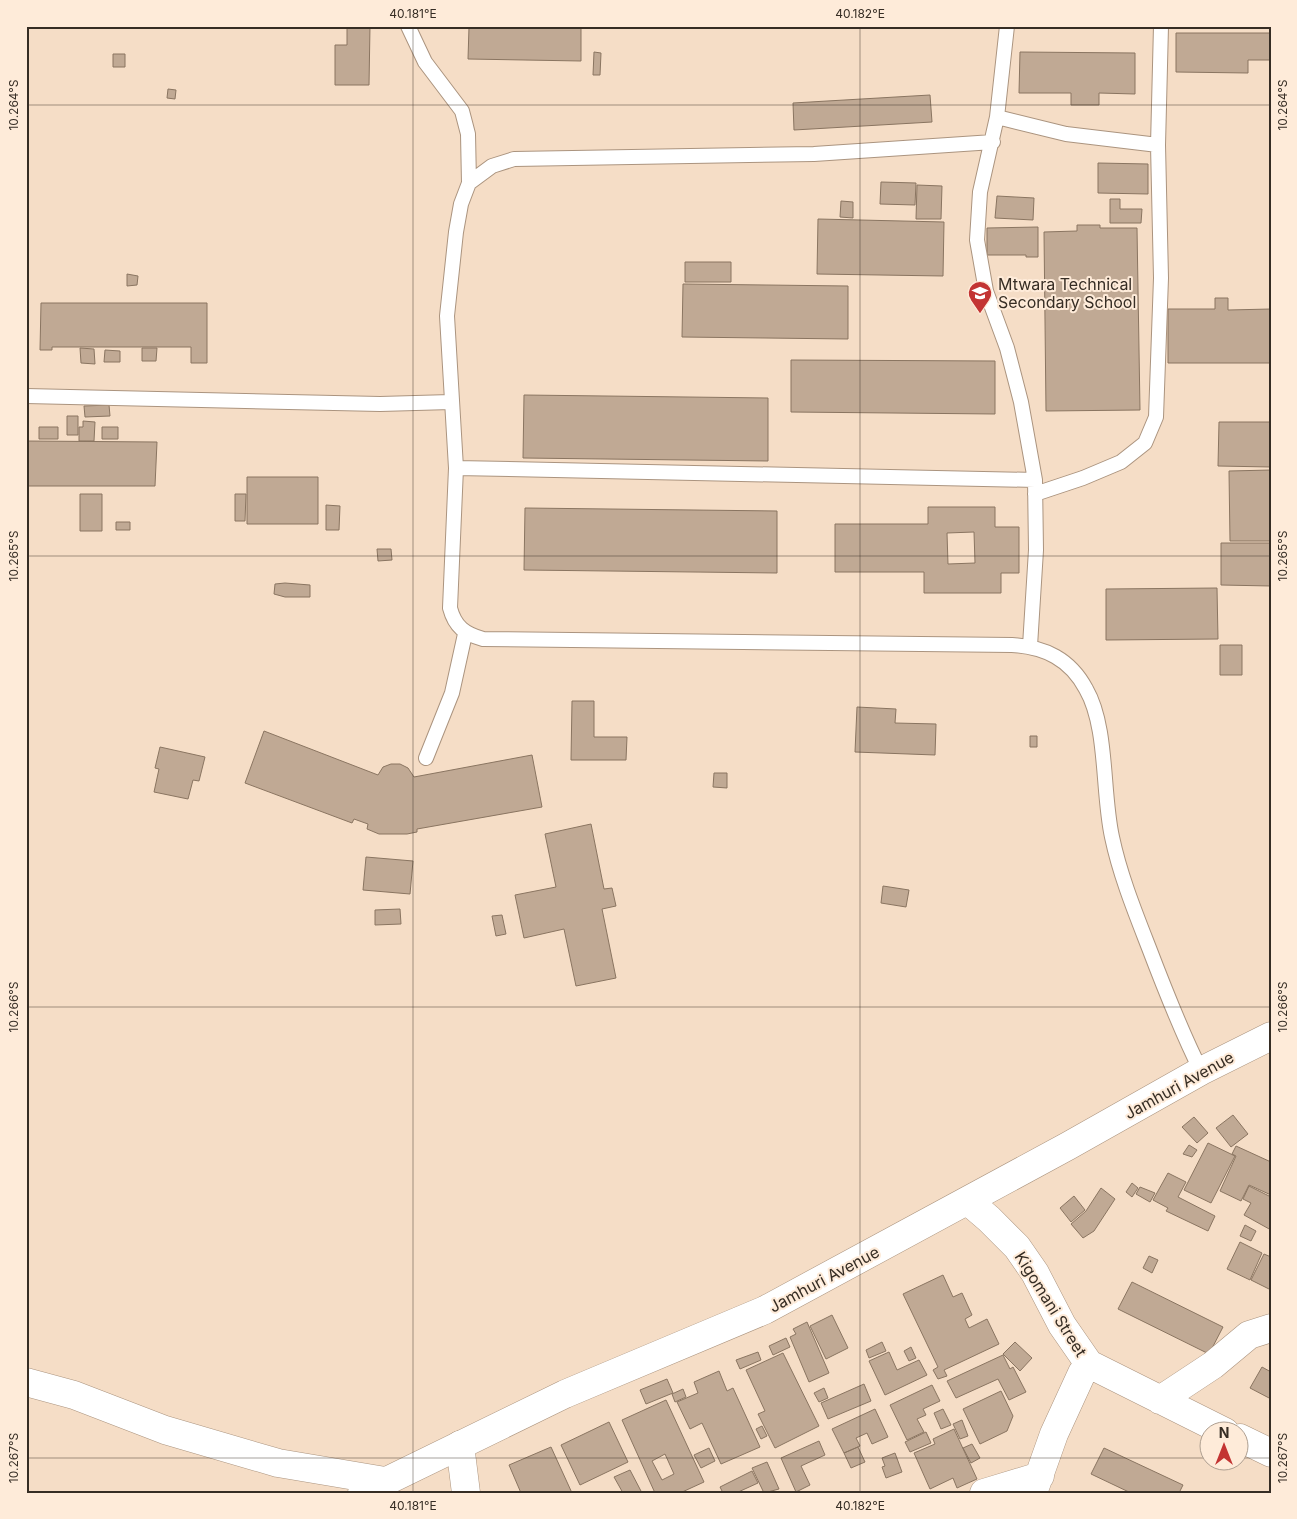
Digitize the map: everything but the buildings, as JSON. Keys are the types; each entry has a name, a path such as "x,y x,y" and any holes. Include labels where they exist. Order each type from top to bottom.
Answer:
{"street":[{"name":"Jamhuri Avenue","path":"374,1487 565,1394 765,1310 968,1201 1201,1071 1271,1036"},
{"name":"Kigomani Street","path":"968,1201 989,1218 1017,1247 1035,1273 1067,1333 1089,1364 1205,1422"},
{"path":"1160,1400 1213,1365 1250,1335 1271,1328"},
{"path":"984,1493 1037,1484 1054,1434 1082,1373 1089,1364"},
{"path":"26,1382 74,1395 165,1430 278,1463 374,1487"},
{"path":"1250,1443 1271,1453"},
{"path":"460,1445 466,1493"}],"lane":[{"path":"408,26 425,62 462,111 468,134 469,183 461,204 456,232 447,316 456,468 450,608 453,620 465,634 493,639 1030,646 1049,652 1063,660 1086,687 1094,704 1100,742 1107,815 1113,843 1129,896 1183,1035 1201,1071"},
{"path":"1007,26 993,142 980,192 977,240 986,291 1007,348 1021,402 1035,480 1036,569 1030,646"},
{"path":"1035,494 1121,462 1145,442 1156,417 1161,278 1158,145 1161,26"},
{"path":"997,117 1066,134 1158,145"},
{"path":"469,183 492,166 514,159 814,154 993,142"},
{"path":"26,396 380,404 451,402"},
{"path":"456,468 1035,480"},
{"path":"426,758 452,693 465,634"}],"place":[{"name":"Mtwara Technical Secondary School","path":"980,314"}]}
